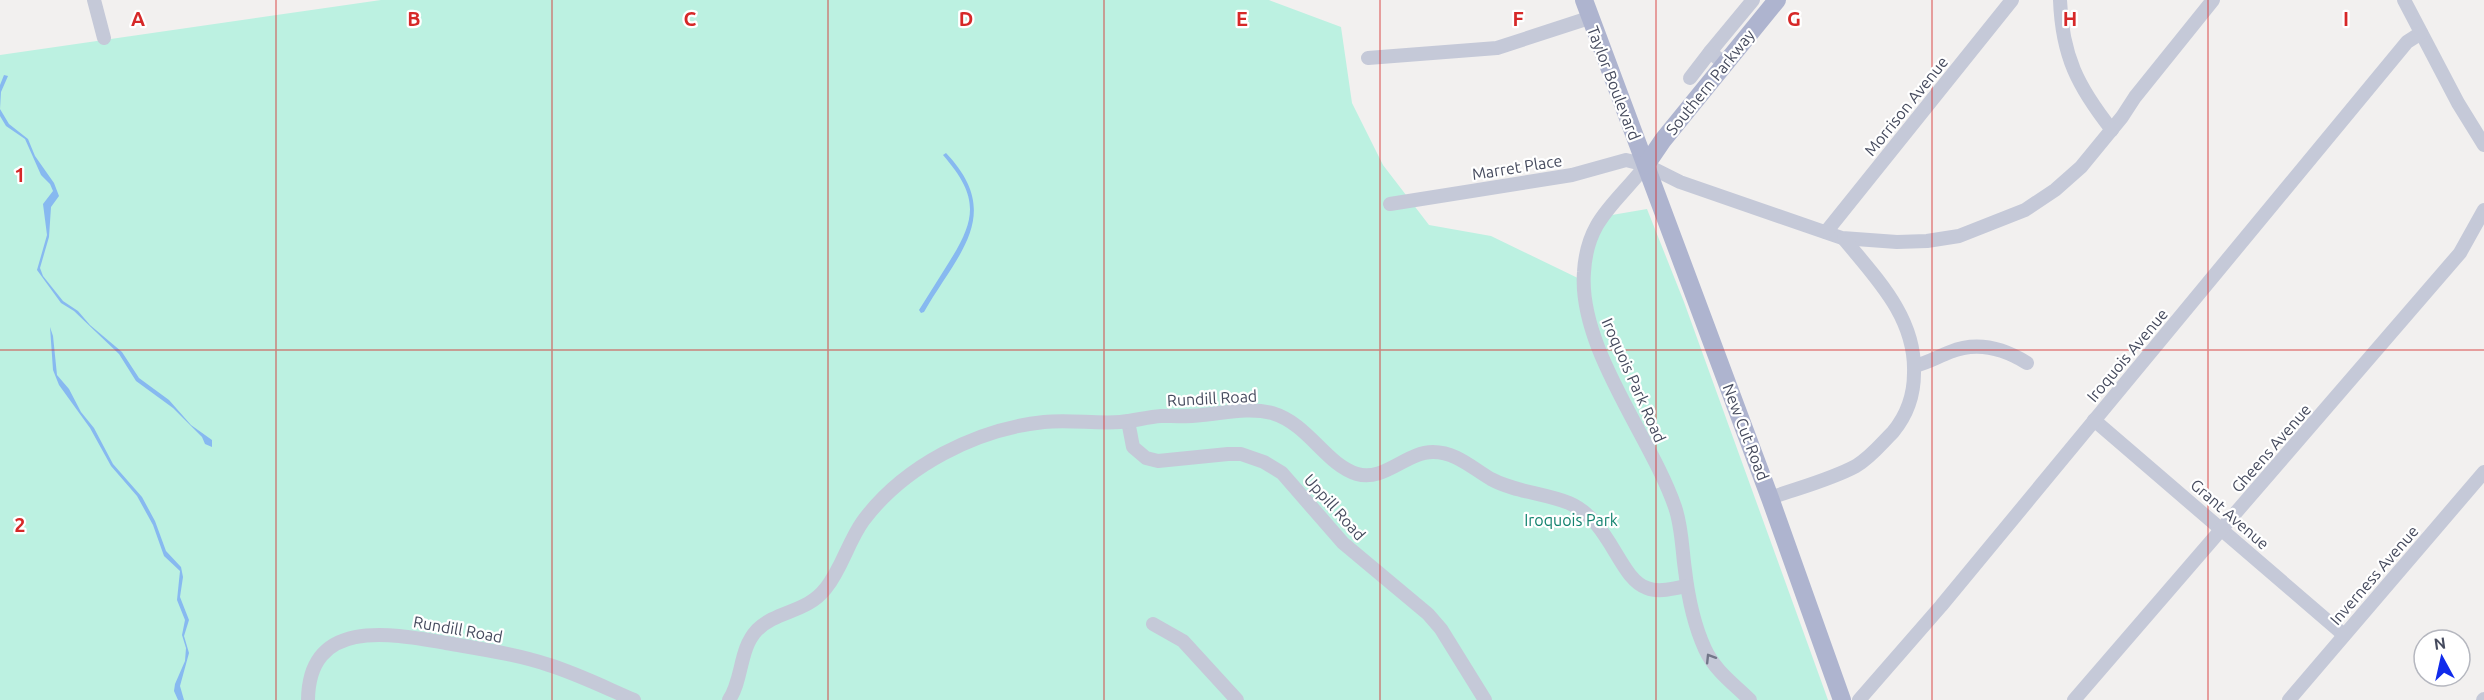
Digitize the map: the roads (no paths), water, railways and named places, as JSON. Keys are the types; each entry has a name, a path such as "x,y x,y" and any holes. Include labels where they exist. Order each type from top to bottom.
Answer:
{"main road":[{"name":"Taylor Boulevard","path":"1584,0 1646,165"},
{"name":"Southern Parkway","path":"1646,165 1663,140 1777,0"},
{"name":"New Cut Road","path":"1646,165 1770,498 1842,700"}],"street":[{"path":"94,0 104,38"},
{"path":"1690,78 1753,0"},
{"name":"Morrison Avenue","path":"1826,232 2012,0"},
{"path":"2060,0 2065,48 2073,72 2089,101 2112,130"},
{"path":"1646,165 1680,182 1844,239 1879,242 1927,241 1959,236 2025,210 2055,190 2080,167 2112,130 2135,97 2213,0"},
{"path":"2404,0 2458,103 2484,145"},
{"path":"1368,58 1497,48 1589,18"},
{"name":"Iroquois Avenue","path":"1859,700 1941,606 2400,51 2421,33"},
{"path":"1710,52 1725,64"},
{"name":"Marret Place","path":"1390,204 1572,175 1626,160 1646,165"},
{"name":"Iroquois Park Road","path":"1646,165 1594,228 1585,260 1584,294 1596,339 1676,508 1687,586"},
{"name":"Gheens Avenue","path":"2074,700 2460,253 2484,210"},
{"path":"1770,498 1848,469 1875,452 1905,414 1913,388 1912,342 1901,315 1878,281 1844,239"},
{"path":"1914,366 1972,346 2002,350 2026,363"},
{"name":"Rundill Road","path":"729,700 740,679 747,646 756,632 772,620 806,606 819,596 828,586 862,523 904,480 959,446 991,434 1040,422 1128,421 1244,411 1274,414 1302,429 1344,469 1360,475 1376,474 1422,453 1446,453 1505,485 1579,508 1603,531 1630,576 1644,588 1660,590 1687,586"},
{"name":"Grant Avenue","path":"2094,420 2344,635"},
{"name":"Uppill Road","path":"1128,421 1133,447 1146,458 1158,461 1241,454 1264,462 1281,473 1343,543 1428,614 1441,629 1485,700"},
{"name":"Inverness Avenue","path":"2289,700 2484,472"},
{"path":"1687,586 1696,624 1709,657 1723,675 1750,700"},
{"path":"1154,624 1183,640 1237,700"},
{"name":"Rundill Road","path":"308,700 311,671 324,651 351,638 387,635 533,660 634,700"}],"water":[{"path":"4,75 8,76 1,92 0,109 0,85"},
{"path":"0,109 9,124 28,139 35,156 54,183 59,196 51,207 49,237 40,268 43,276 63,301 78,311 90,325 122,352 139,378 169,400 191,425 212,440 212,447 205,444 202,437 173,408 136,381 119,354 74,311 61,303 37,270 47,235 43,204 53,191 41,175 25,139 6,126 0,116"},
{"path":"946,153 963,175 972,196 974,215 961,253 924,312 921,313 919,310 964,236 968,223 969,197 964,184 943,155"},
{"path":"50,327 57,375 69,389 81,412 94,428 113,464 142,497 155,521 166,551 181,567 183,577 180,597 189,620 184,636 189,653 180,686 184,700 178,700 174,691 185,661 186,648 182,635 185,620 177,600 180,571 164,556 153,525 137,496 111,466 90,428 59,385 53,370"}],"park label":[{"name":"Iroquois Park","path":"1571,520"}]}
